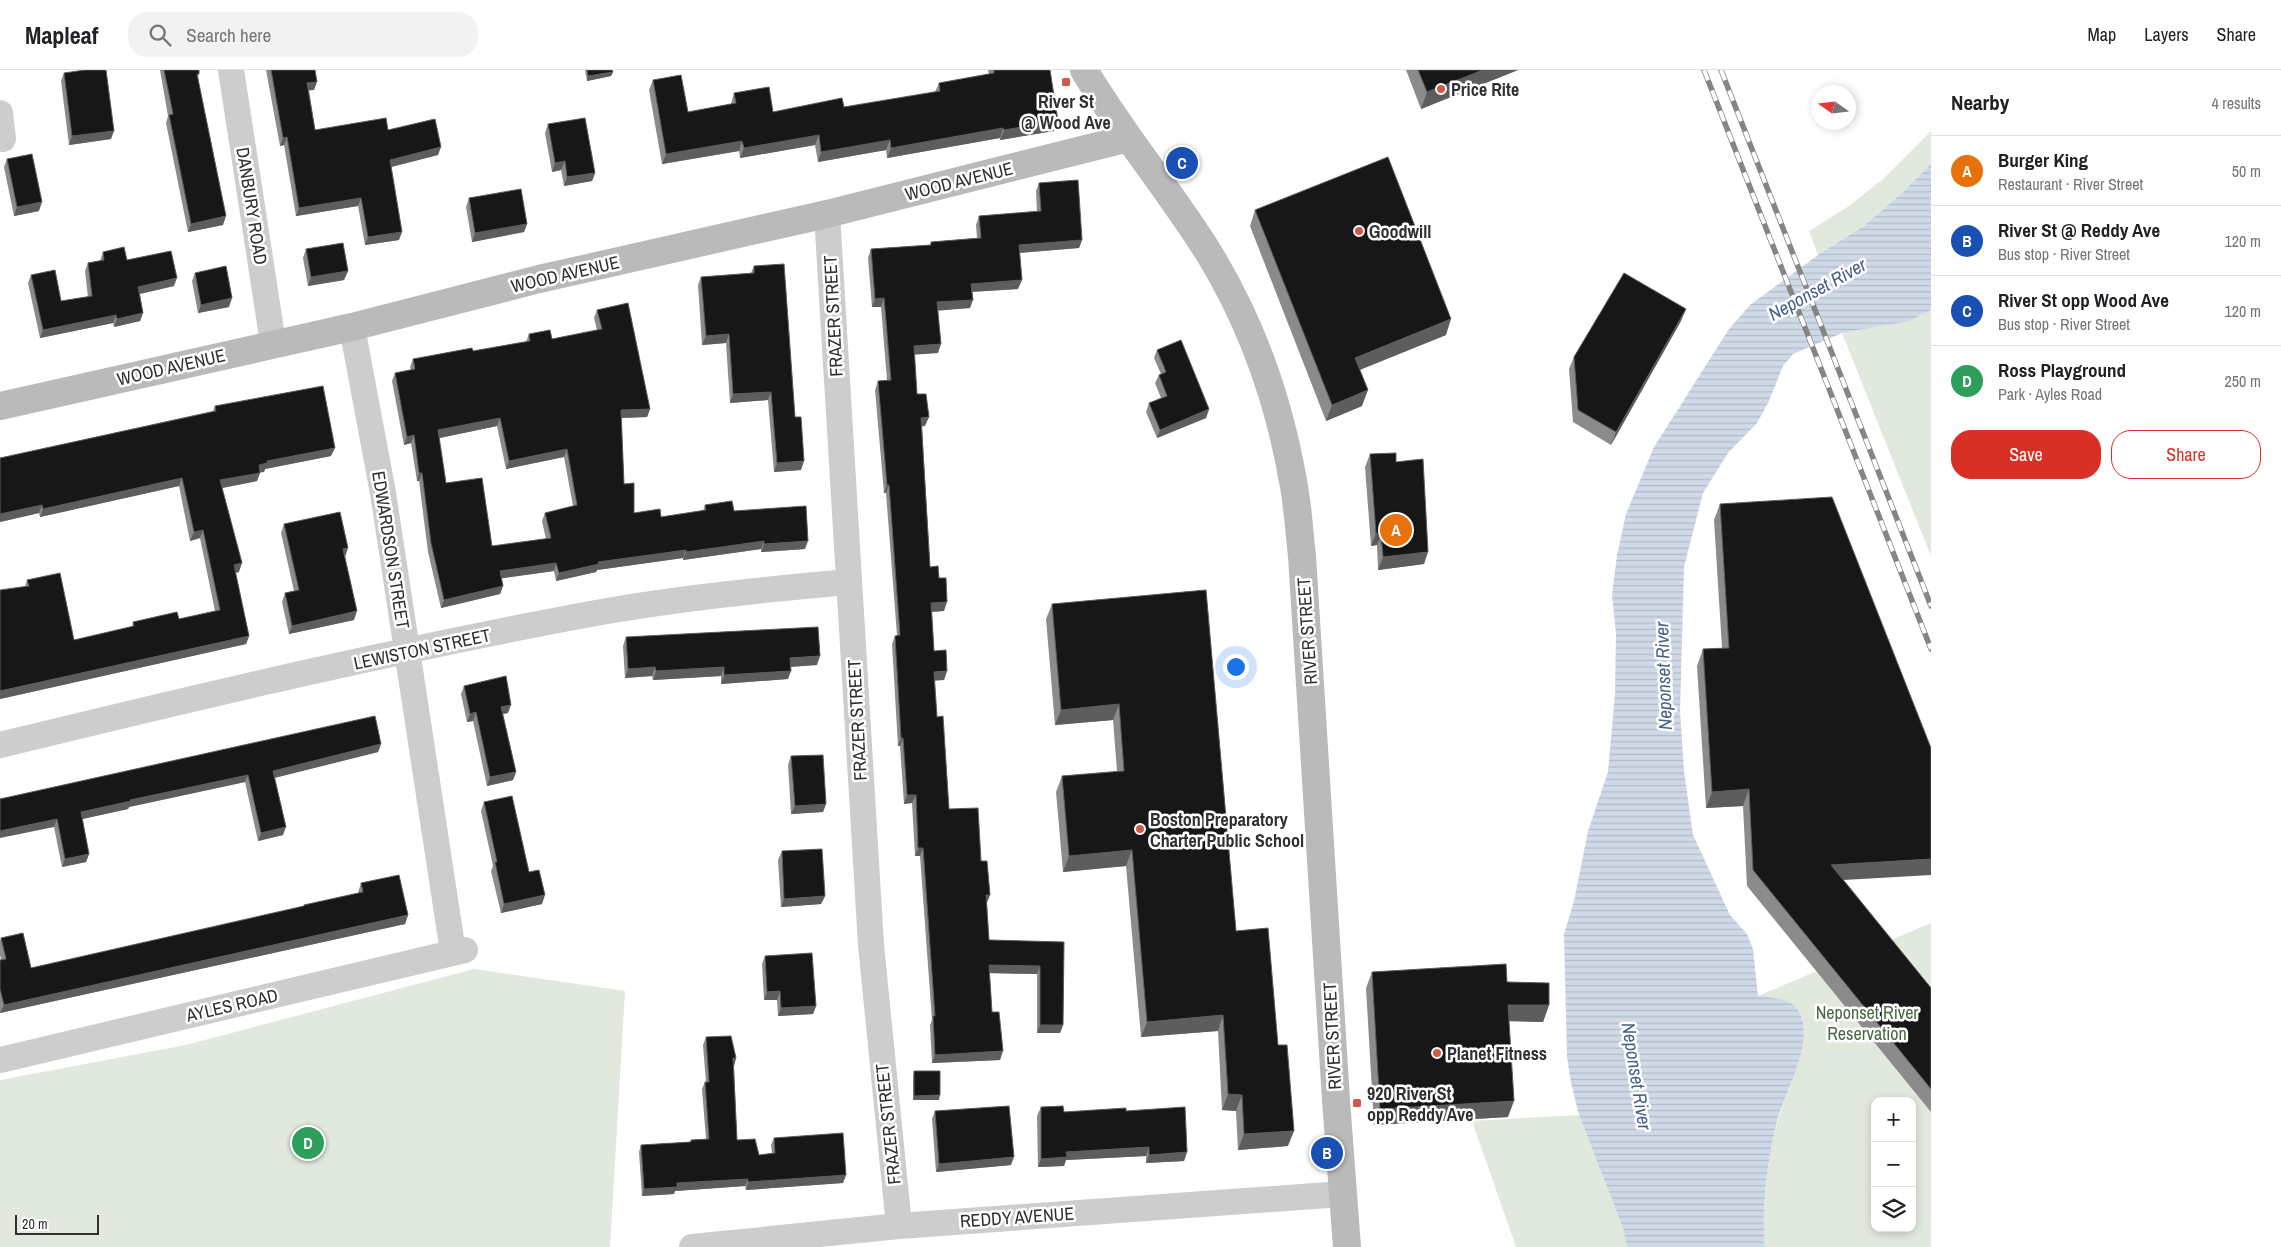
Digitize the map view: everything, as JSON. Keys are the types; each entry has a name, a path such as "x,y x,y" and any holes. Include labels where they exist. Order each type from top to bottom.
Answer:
{"main road":[{"name":"RIVER STREET","path":"1084,70 1192,228 1230,291 1257,349 1287,449 1299,519 1302,556 1342,1194 1347,1247"},
{"name":"WOOD AVENUE","path":"0,406 273,343 352,327 539,279 827,214 1129,138"}],"street":[{"name":"DANBURY ROAD","path":"231,70 273,343"},
{"path":"0,112 2,139"},
{"name":"FRAZER STREET","path":"827,214 870,945 898,1226"},
{"name":"EDWARDSON STREET","path":"352,327 383,493 406,651 459,951"},
{"name":"LEWISTON STREET","path":"0,745 188,699 406,651 609,611 748,591 849,582"},
{"name":"AYLES ROAD","path":"0,1060 459,951"},
{"name":"REDDY AVENUE","path":"692,1247 898,1226 1342,1194"}],"green space":[{"path":"1931,131 1931,164 1902,193 1864,226 1818,255 1809,231 1849,206 1883,179"},
{"path":"1931,310 1931,556 1842,333 1908,321"},
{"name":"Neponset River Reservation","path":"1931,923 1931,1247 1765,1247 1764,1217 1769,1163 1775,1131 1798,1061 1802,1024 1758,996"},
{"path":"474,969 625,991 610,1247 0,1247 0,1080 186,1045"},
{"path":"1579,1115 1623,1228 1627,1247 1516,1247 1472,1121"}],"water":[{"name":"Neponset River","path":"1931,164 1931,310 1909,321 1842,333 1793,354 1783,366 1769,401 1757,423 1728,453 1703,493 1684,567 1680,712 1684,771 1693,835 1730,915 1747,934 1753,949 1758,996 1779,999 1794,1005 1802,1020 1804,1034 1798,1063 1778,1118 1771,1148 1765,1199 1765,1247 1627,1247 1623,1228 1579,1115 1571,1083 1567,1057 1564,934 1574,901 1588,831 1608,772 1615,694 1616,634 1612,595 1617,555 1626,514 1654,447 1729,329 1750,305 1818,255 1864,226 1902,193"}],"building":[{"path":"106,70 114,131 72,136 64,73"},
{"path":"164,70 199,70 199,74 197,74 226,216 191,224 169,115 173,114"},
{"path":"271,70 315,70 317,82 307,83 315,130 386,118 388,130 435,119 441,147 390,160 402,232 368,237 361,198 299,208 287,137 283,138"},
{"path":"587,70 612,70 613,72 588,76"},
{"path":"994,70 1050,70 1058,121 1004,130 1003,128 891,148 890,140 821,152 819,135 744,148 742,141 666,154 653,80 681,75 688,112 736,103 734,93 769,87 773,112 842,98 844,107 940,91 939,83 994,73"},
{"path":"1418,70 1483,70 1427,92"},
{"path":"585,118 595,173 567,177 565,161 555,163 548,124"},
{"path":"32,154 42,202 17,207 7,159"},
{"path":"1388,157 1451,319 1355,358 1368,390 1332,405 1255,210"},
{"path":"1078,180 1082,240 1019,245 1022,280 971,284 973,300 937,302 941,344 914,346 917,394 926,394 929,417 921,418 930,567 938,566 939,578 946,578 947,602 931,603 934,651 946,650 947,671 934,672 937,717 943,716 949,809 978,808 981,861 987,861 990,895 986,895 989,940 1064,942 1063,1025 1040,1025 1040,966 989,965 992,1012 999,1012 1003,1051 935,1055 933,1016 935,1016 923,848 918,848 916,795 907,795 903,738 901,738 895,636 900,635 889,485 887,485 878,381 891,380 884,298 875,299 871,249 931,245 931,242 981,238 979,216 1041,211 1039,183"},
{"path":"521,189 527,224 475,233 469,198"},
{"path":"343,243 348,271 311,277 306,249"},
{"path":"124,247 127,260 171,251 177,278 138,287 143,313 117,319 116,315 43,330 31,275 55,270 61,301 92,296 88,263 104,260 103,252"},
{"path":"784,264 795,417 801,417 804,461 777,463 771,392 733,394 729,334 706,336 701,277 754,273 754,266"},
{"path":"226,266 232,298 201,305 195,273"},
{"path":"1624,273 1686,309 1616,432 1578,410 1574,357"},
{"path":"628,303 650,409 621,410 624,484 634,483 634,513 660,509 661,517 706,510 705,505 732,501 734,511 806,506 808,541 764,544 764,541 686,552 686,550 598,562 599,564 559,573 556,563 500,571 503,586 444,600 431,543 422,473 419,473 414,435 407,437 395,373 415,369 413,359 472,348 473,351 530,341 529,334 550,330 552,339 602,329 597,310","holes":["500,418 509,461 567,449 577,505 545,513 551,538 492,546 482,478 446,483 438,430"]},
{"path":"1181,340 1209,409 1160,430 1149,403 1167,396 1159,375 1166,372 1157,350"},
{"path":"323,386 335,448 267,461 267,463 259,465 260,473 220,480 242,563 234,565 249,636 0,691 0,590 29,586 27,580 60,573 74,640 134,626 133,622 177,612 179,619 220,610 203,530 194,532 182,478 43,509 42,505 0,514 0,458 216,411 215,406"},
{"path":"1396,453 1396,462 1423,459 1428,552 1383,557 1381,533 1376,533 1370,454"},
{"path":"1832,497 1931,748 1931,859 1831,865 1931,988 1931,1089 1753,870 1749,789 1712,792 1703,649 1729,648 1720,504"},
{"path":"340,512 348,548 343,549 357,611 292,626 285,593 299,590 284,524"},
{"name":"Boston Preparatory Charter Public School","path":"1206,590 1236,931 1268,928 1278,1045 1287,1045 1294,1131 1244,1134 1242,1095 1228,1094 1223,1015 1147,1022 1132,850 1069,856 1062,776 1124,771 1119,704 1061,710 1052,604"},
{"path":"818,627 820,656 790,658 791,671 724,675 724,667 656,671 655,667 628,669 626,637"},
{"path":"506,676 511,705 501,707 516,772 490,777 476,712 470,714 464,686"},
{"path":"375,716 381,744 273,771 286,827 261,833 248,775 81,812 89,854 65,859 57,819 0,831 0,799"},
{"path":"823,755 826,804 795,806 791,756"},
{"path":"512,796 529,872 539,870 545,895 504,904 484,802"},
{"path":"822,849 825,896 784,899 782,851"},
{"path":"399,875 408,915 4,1005 0,989 0,960 6,959 1,938 23,933 31,968 363,892 361,883"},
{"path":"812,953 816,1006 781,1008 780,991 767,992 765,956"},
{"name":"Planet Fitness","path":"1506,964 1507,982 1549,983 1549,1005 1508,1005 1514,1101 1380,1109 1372,972"},
{"path":"731,1036 736,1058 733,1058 737,1140 755,1139 759,1155 775,1153 774,1138 843,1133 846,1175 748,1182 748,1179 677,1183 677,1187 644,1189 641,1145 709,1139 705,1082 709,1082 706,1037"},
{"path":"914,1071 940,1071 940,1095 914,1096"},
{"path":"1009,1106 1014,1157 939,1164 935,1111"},
{"path":"1063,1106 1064,1112 1126,1108 1126,1111 1185,1107 1187,1152 1149,1155 1149,1147 1066,1152 1067,1157 1041,1159 1041,1107"}],"railway":[{"path":"1704,70 1931,649"},
{"path":"1721,70 1931,606"}],"place":[{"name":"River St @ Wood Ave","path":"1066,82"},
{"name":"Price Rite","path":"1441,89"},
{"name":"River St opp Wood Ave","path":"1182,163"},
{"name":"Goodwill","path":"1359,231"},
{"name":"Burger King","path":"1396,530"},
{"name":"Boston Preparatory Charter Public School","path":"1140,829"},
{"name":"Planet Fitness","path":"1437,1053"},
{"name":"920 River St opp Reddy Ave","path":"1357,1103"},
{"name":"Ross Playground","path":"308,1143"},
{"name":"River St @ Reddy Ave","path":"1327,1153"}]}
